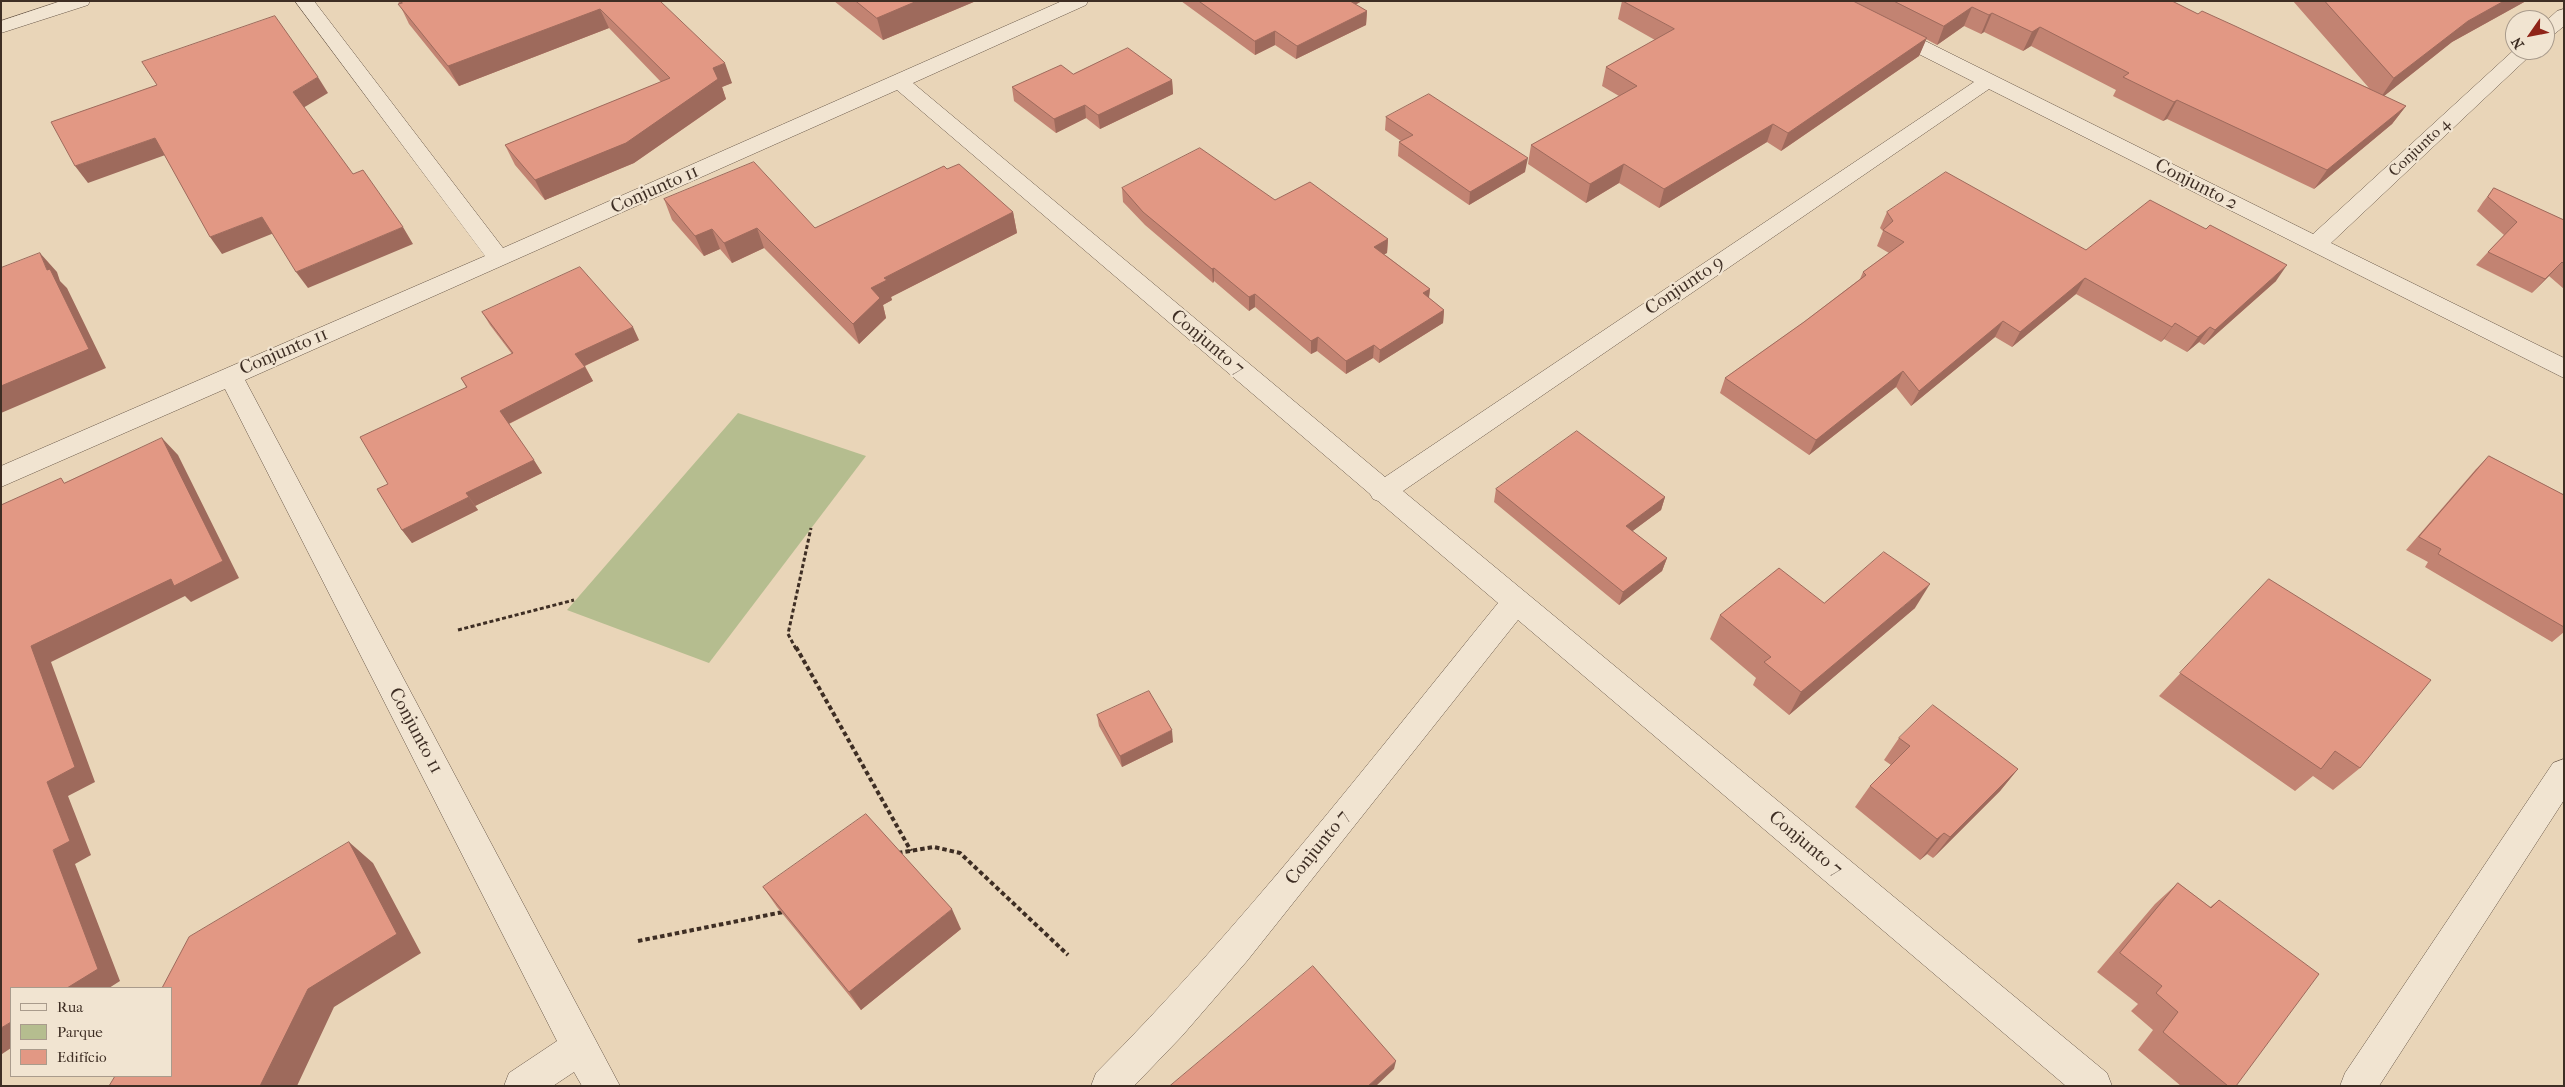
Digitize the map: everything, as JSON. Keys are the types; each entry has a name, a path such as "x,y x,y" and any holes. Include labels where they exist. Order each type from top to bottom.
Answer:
{"street":[{"path":"1,27 81,1"},
{"path":"304,1 499,259"},
{"name":"Conjunto 11","path":"1,477 900,82 1079,1"},
{"name":"Conjunto 2","path":"1828,1 2564,369"},
{"name":"Conjunto 4","path":"2315,245 2515,60"},
{"name":"Conjunto 9","path":"1382,492 1988,81"},
{"name":"Conjunto 7","path":"900,82 1382,492 1517,601 2094,1086"},
{"name":"Conjunto 11","path":"230,375 579,1046 602,1086"},
{"name":"Conjunto 7","path":"1109,1086 1170,1024 1235,950 1517,601"},
{"path":"2358,1086 2564,773"},
{"path":"522,1086 579,1046"}],"path":[{"path":"811,528 788,634 910,851"},
{"path":"458,630 574,600"},
{"path":"895,853 934,847 960,853 1068,955"},
{"path":"638,941 781,913 790,908"}],"green space":[{"path":"738,413 866,456 709,663 567,610"}],"building":[{"path":"400,1 660,1 725,63 713,68 718,79 626,143 535,180 505,145 670,78 600,9 448,66 398,4 402,3"},
{"path":"856,1 917,1 877,18"},
{"path":"1199,1 1350,1 1367,11 1297,46 1275,31 1255,41"},
{"path":"1623,1 1853,1 1927,38 1788,133 1773,124 1664,189 1624,164 1590,184 1531,145 1637,86 1606,67 1674,29"},
{"path":"1894,1 2172,1 2198,14 2202,11 2406,106 2327,170 2177,100 2174,102 2123,77 2129,73 2040,27 2032,32 1992,13 1989,15 1972,7 1944,26"},
{"path":"2325,1 2504,1 2468,21 2394,78"},
{"path":"275,16 318,77 293,92 353,174 363,170 403,227 296,272 262,217 210,237 155,138 75,166 51,122 157,85 142,62"},
{"path":"1128,48 1172,80 1098,115 1085,105 1054,119 1012,87 1061,65 1073,74"},
{"path":"1429,94 1528,158 1470,192 1399,142 1413,135 1386,117"},
{"path":"1200,148 1275,200 1310,182 1388,239 1374,247 1430,289 1423,293 1444,310 1380,350 1374,345 1346,361 1318,337 1311,341 1255,294 1249,297 1214,268 1212,269 1143,212 1122,188"},
{"path":"754,162 815,228 944,166 947,169 959,164 1013,212 884,278 887,280 871,288 880,298 853,324 757,228 724,243 712,229 695,236 664,199"},
{"path":"1946,172 2086,250 2150,200 2206,229 2210,225 2287,265 2215,330 2210,327 2198,337 2175,323 2172,327 2085,278 2020,332 2003,321 1919,391 1903,371 1816,440 1725,378 1866,275 1863,272 1904,242 1883,230 1893,221 1887,212"},
{"path":"2494,188 2564,220 2564,264 2562,262 2545,279 2488,252 2517,222 2488,197"},
{"path":"40,253 47,270 50,269 89,349 1,386 1,268"},
{"path":"580,267 633,327 575,354 585,367 500,411 534,460 466,493 469,497 402,530 377,489 388,484 360,437 467,387 461,378 513,353 482,312"},
{"path":"1577,431 1665,497 1626,526 1667,558 1623,592 1496,489"},
{"path":"162,438 223,561 174,586 171,579 31,646 75,767 47,782 70,841 53,850 98,969 69,987 10,987 10,1023 1,1028 1,505 61,478 64,483"},
{"path":"2489,456 2564,495 2564,627 2438,554 2441,549 2419,537"},
{"path":"1884,552 1930,584 1801,692 1764,662 1771,657 1720,615 1779,568 1824,603"},
{"path":"2269,579 2431,680 2360,768 2335,751 2321,769 2180,673"},
{"path":"1149,691 1172,730 1120,756 1097,715"},
{"path":"1933,705 2018,769 1950,837 1944,833 1937,839 1870,786 1910,746 1899,738"},
{"path":"866,814 952,909 849,992 763,887"},
{"path":"349,842 397,934 308,989 260,1086 109,1086 114,1077 172,1077 172,987 163,987 189,937"},
{"path":"2178,883 2211,908 2219,900 2319,974 2236,1086 2228,1086 2163,1032 2178,1012 2156,993 2162,986 2120,953"},
{"path":"1313,966 1396,1061 1368,1086 1170,1086"}]}
